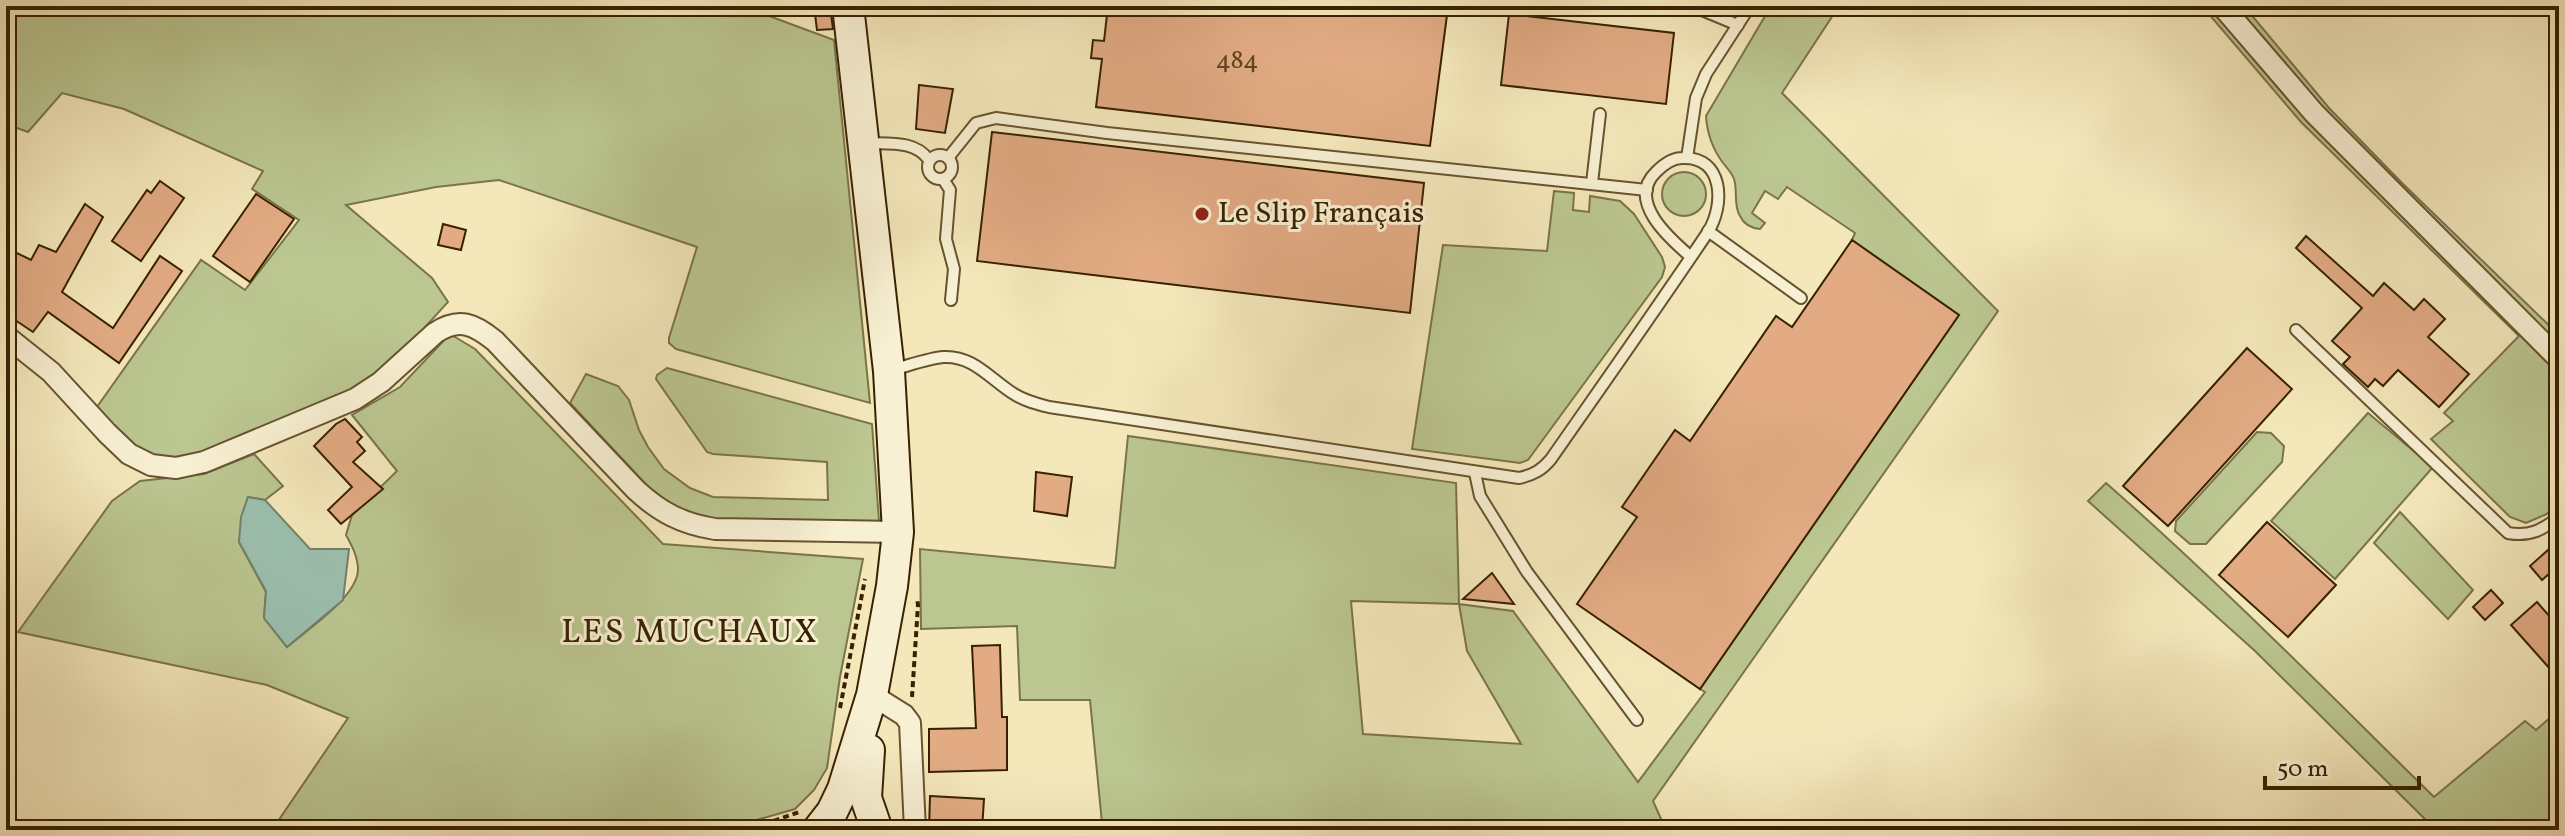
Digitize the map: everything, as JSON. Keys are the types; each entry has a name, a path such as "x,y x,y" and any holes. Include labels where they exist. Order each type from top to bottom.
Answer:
{"main road":[{"path":"813,817 839,801 872,695 892,586 898,532 889,371 848,6"},
{"path":"872,695 866,798 877,830"}],"street":[{"path":"2222,6 2314,113 2559,359"},
{"path":"6,336 51,372 129,454 151,465 176,468 204,462 348,403 381,382 445,326 465,323 495,341 636,490 660,510 684,523 715,529 898,532"},
{"path":"872,695 904,715 910,723 915,830"}],"lane":[{"path":"1692,6 1738,25"},
{"path":"1687,158 1696,98 1706,74 1750,6"},
{"path":"1592,183 1600,114"},
{"path":"948,158 976,123 996,118 1107,133 1647,190"},
{"path":"865,143 905,144 922,150 929,160"},
{"path":"940,154 948,158 952,169 943,179 936,179 927,167 929,160 940,154"},
{"path":"889,371 929,360 957,358 985,371 1016,395 1049,407 1519,478 1542,469 1691,257 1718,211 1720,188 1708,168 1687,158 1677,158 1658,169 1650,178 1647,190 1651,214 1668,237 1691,257"},
{"path":"943,179 950,190 946,239 948,256 954,269 951,300"},
{"path":"1708,231 1801,298"},
{"path":"2296,330 2508,533 2524,536 2544,529 2559,517"},
{"path":"1475,473 1480,496 1527,572 1637,720"}],"path":[{"path":"840,712 866,579"},
{"path":"757,830 759,826 798,813 813,817"}],"green space":[{"path":"6,6 742,6 834,40 870,403 676,349 669,343 669,338 697,247 499,180 436,187 346,205 432,278 448,302 387,369 350,393 207,454 173,460 148,457 127,444 97,407 201,260 245,290 299,220 252,189 263,171 124,109 62,93 28,132 6,124"},
{"path":"1771,6 1839,6 1782,93 1998,311 1653,801 1666,830 1150,830 1149,827 1102,823 1090,700 1020,700 1017,626 921,629 920,549 1115,568 1128,436 1456,483 1459,604 1513,611 1638,782 1705,692 1700,689 1959,315 1852,240 1855,233 1787,187 1778,199 1765,191 1752,213 1765,223 1760,229 1746,224 1738,212 1734,179 1713,146 1706,116","holes":["1351,601 1459,604 1467,651 1521,744 1363,734"]},
{"path":"2202,6 2244,6 2329,108 2559,335 2559,501 2547,514 2526,523 2510,517 2431,439 2453,421 2444,413 2519,336 2301,122"},
{"path":"1684,172 1700,178 1706,194 1700,210 1684,216 1668,210 1662,194 1668,178"},
{"path":"1554,191 1574,193 1573,210 1589,212 1590,196 1620,201 1634,214 1662,257 1665,267 1662,277 1528,460 1520,463 1412,449 1443,245 1547,251"},
{"path":"450,334 475,349 663,544 863,559 840,677 827,768 814,790 795,809 753,821 748,830 272,830 348,718 267,685 18,632 112,501 140,481 204,474 254,454 283,486 265,500 248,497 239,542 266,592 264,618 287,647 330,612 349,591 358,570 356,556 346,535 352,515 397,471 352,415 400,387"},
{"path":"667,368 872,424 879,521 861,525 698,519 670,510 570,403 586,374 618,386 629,400 648,447 664,469 690,488 713,497 828,500 827,462 707,452 656,379"},
{"path":"2368,413 2433,467 2335,579 2271,521"},
{"path":"2257,432 2271,433 2284,446 2282,462 2206,544 2190,544 2175,531 2176,521"},
{"path":"2106,483 2231,598 2434,797 2525,721 2536,730 2559,710 2559,830 2436,830 2255,651 2088,501"},
{"path":"2400,512 2473,590 2448,619 2374,543"}],"shaded area":[{"path":"248,497 265,500 310,549 349,549 343,600 287,647 264,618 266,591 239,542 241,517"}],"building":[{"path":"814,6 830,6 833,29 817,30"},
{"path":"1108,6 1376,6 1447,15 1430,146 1096,107 1102,59 1091,58 1093,40 1104,41"},
{"path":"1509,14 1674,33 1666,104 1501,85"},
{"path":"919,85 953,89 945,133 916,129"},
{"name":"Le Slip Français","path":"992,132 1424,183 1410,313 977,261"},
{"path":"160,181 184,198 141,261 112,241 147,190 151,193"},
{"path":"256,194 294,219 250,282 213,256"},
{"path":"85,204 103,217 62,292 113,328 160,256 182,271 119,363 48,312 33,332 6,314 6,273 17,253 31,260 39,245 56,252"},
{"path":"443,224 466,230 461,250 438,245"},
{"path":"2306,236 2373,296 2384,283 2414,310 2424,299 2445,319 2428,337 2469,374 2439,407 2398,370 2383,386 2375,379 2368,387 2343,364 2350,357 2332,341 2362,308 2296,248"},
{"path":"1852,240 1959,315 1700,689 1577,604 1637,517 1622,507 1675,430 1690,441 1776,316 1792,327"},
{"path":"2247,348 2292,389 2168,526 2123,486"},
{"path":"345,419 362,437 357,442 365,451 353,462 383,489 341,524 328,510 352,487 314,446"},
{"path":"1036,472 1072,477 1067,516 1034,511"},
{"path":"2267,522 2336,585 2288,637 2219,575"},
{"path":"2559,540 2559,565 2542,580 2530,566"},
{"path":"1492,573 1514,604 1463,599"},
{"path":"2491,590 2503,603 2485,620 2473,607"},
{"path":"2537,602 2559,627 2559,679 2511,625"},
{"path":"1000,645 1002,717 1007,717 1007,770 929,772 929,729 976,728 972,646"},
{"path":"930,796 984,799 982,830 929,830"}],"place":[{"name":"Le Slip Français","path":"1202,214"}],"district":[{"name":"LES MUCHAUX","path":"690,633"}]}
